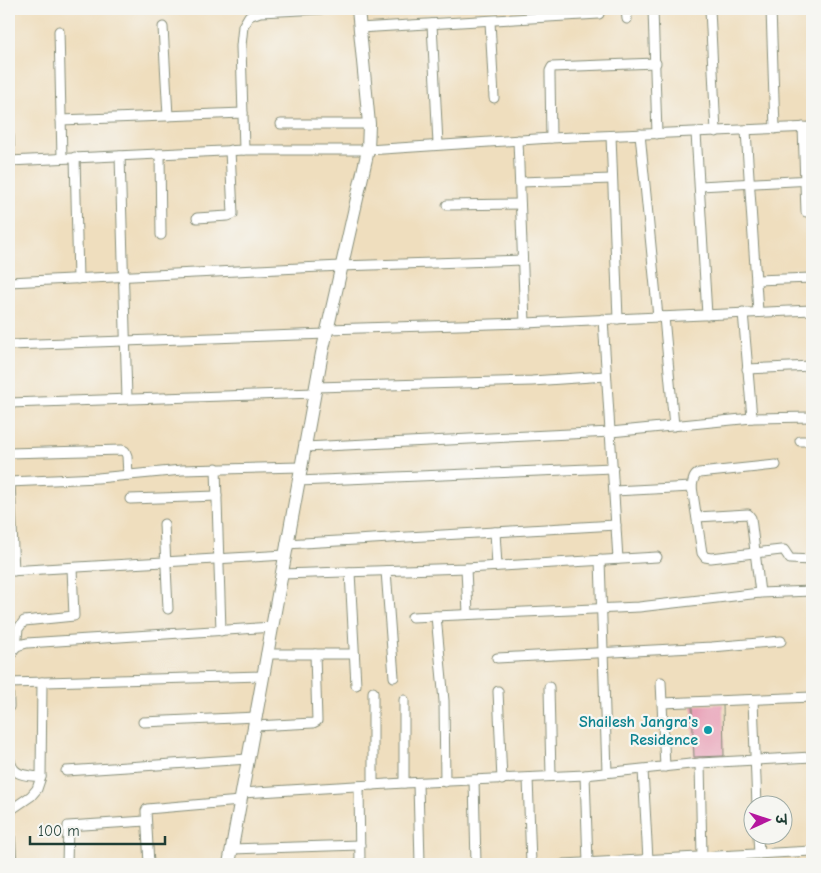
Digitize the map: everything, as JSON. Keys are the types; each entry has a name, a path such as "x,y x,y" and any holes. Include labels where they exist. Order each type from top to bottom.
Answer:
{"street":[{"path":"244,150 242,26 249,16 260,12 321,9"},
{"path":"229,864 322,353 368,150 369,124 358,9"},
{"path":"626,9 627,20"},
{"path":"653,9 657,134"},
{"path":"710,9 716,132"},
{"path":"771,9 775,129"},
{"path":"359,28 599,14"},
{"path":"490,21 494,98"},
{"path":"432,24 438,144"},
{"path":"163,27 168,116"},
{"path":"59,31 62,158"},
{"path":"551,138 550,76 552,67 656,63"},
{"path":"61,120 243,113"},
{"path":"281,124 369,124"},
{"path":"9,136 10,161 230,150 368,150 551,138 807,127 809,180 806,212"},
{"path":"746,131 758,312"},
{"path":"696,133 707,315"},
{"path":"640,134 674,426"},
{"path":"610,136 618,318"},
{"path":"518,140 525,323"},
{"path":"197,218 233,214 230,150"},
{"path":"160,154 161,235"},
{"path":"120,156 122,276 128,400"},
{"path":"75,158 78,279"},
{"path":"520,182 612,178"},
{"path":"700,186 809,180"},
{"path":"447,205 520,204"},
{"path":"9,282 341,266 522,260"},
{"path":"756,280 812,278"},
{"path":"9,345 125,342 328,331 812,310"},
{"path":"743,312 752,418"},
{"path":"603,319 618,559"},
{"path":"748,369 812,366"},
{"path":"9,403 128,400 606,376"},
{"path":"305,446 610,432 752,418 812,417"},
{"path":"800,441 812,441"},
{"path":"9,453 122,450 125,451 127,456 128,475"},
{"path":"776,465 695,475 692,487 702,553 705,557 710,558 784,550 790,559 812,560"},
{"path":"301,467 216,468 10,482 11,571 218,560 286,550 495,532 616,525"},
{"path":"216,468 221,631"},
{"path":"298,481 613,468"},
{"path":"614,491 692,487"},
{"path":"130,499 217,496"},
{"path":"696,517 748,514 751,518 760,593"},
{"path":"164,524 168,609"},
{"path":"495,532 497,566"},
{"path":"282,574 466,568 657,557"},
{"path":"600,560 607,772"},
{"path":"9,707 9,664 12,652 16,646 18,629 24,620 72,618 74,616 72,568"},
{"path":"466,568 468,614"},
{"path":"386,571 394,676"},
{"path":"350,572 356,685"},
{"path":"412,617 639,606 760,593 812,590"},
{"path":"436,616 444,701 445,782"},
{"path":"16,646 27,643 272,627"},
{"path":"497,658 712,647 781,641"},
{"path":"266,654 354,654"},
{"path":"143,722 313,723 318,721 316,654"},
{"path":"9,683 263,676"},
{"path":"12,864 9,817 12,809 18,803 31,796 37,789 41,777 42,682"},
{"path":"661,682 664,767"},
{"path":"549,686 551,776"},
{"path":"498,691 502,780"},
{"path":"373,692 373,786"},
{"path":"662,703 812,697"},
{"path":"404,700 404,783"},
{"path":"753,700 757,796"},
{"path":"9,756 12,770 17,773 41,777"},
{"path":"149,864 146,811 149,808 359,786 585,775 700,763 812,757"},
{"path":"66,770 248,759"},
{"path":"700,763 702,857"},
{"path":"642,861 643,770"},
{"path":"585,775 588,863"},
{"path":"528,778 531,864"},
{"path":"474,780 476,864"},
{"path":"418,783 420,864"},
{"path":"359,786 360,864"},
{"path":"67,864 68,826 146,821"},
{"path":"232,849 360,845"},
{"path":"759,846 759,854"},
{"path":"564,864 685,861 702,857 733,860 759,854 812,852"}],"building":[{"name":"Shailesh Jangra's Residence","path":"723,704 724,756 694,757 692,705"}],"place":[{"name":"Shailesh Jangra's Residence","path":"708,730"}]}
